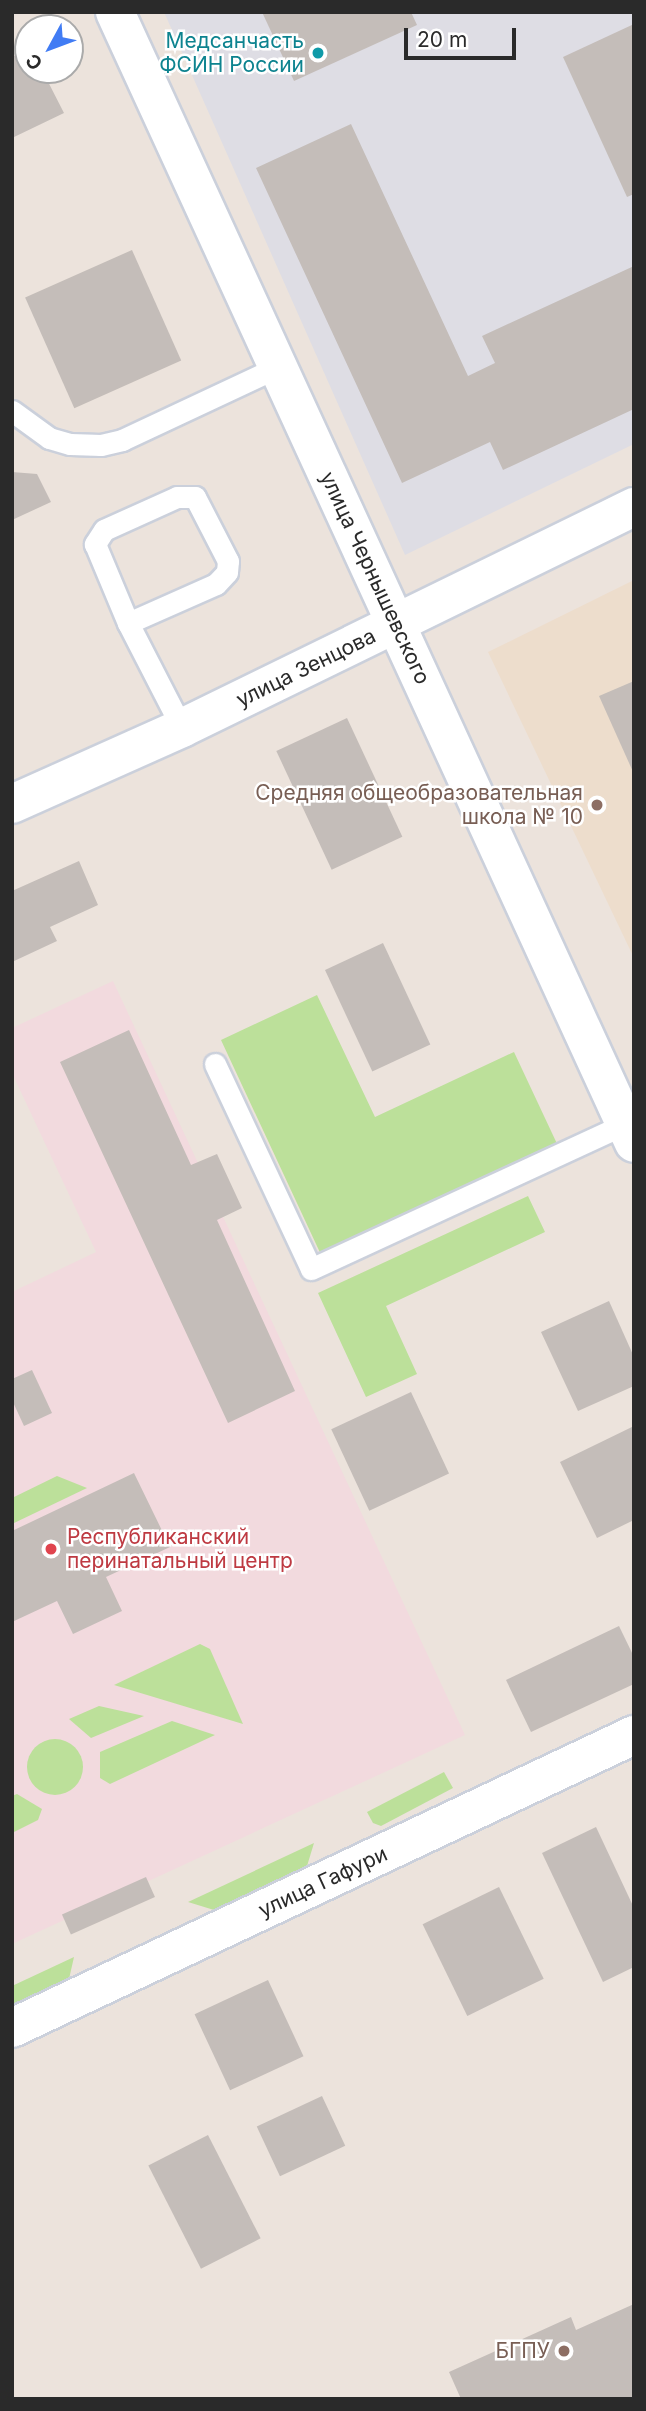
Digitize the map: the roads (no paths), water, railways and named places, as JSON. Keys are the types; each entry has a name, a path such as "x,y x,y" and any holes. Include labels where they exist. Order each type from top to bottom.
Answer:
{"street":[{"name":"улица Чернышевского","path":"115,12 629,1133"},
{"name":"улица Зенцова","path":"12,804 182,728 634,507"},
{"name":"улица Гафури","path":"12,2028 634,1735"}],"lane":[{"path":"12,411 49,438 70,444 101,445 122,440 278,367"},
{"path":"128,623 216,584 227,572 229,561 195,496 177,497 104,530 97,537 96,552 128,623 182,728"},
{"path":"215,1064 311,1269 629,1133"}],"place":[{"name":"Медсанчасть ФСИН России","path":"318,53"},
{"name":"Средняя общеобразовательная школа № 10","path":"597,805"},
{"name":"Республиканский перинатальный центр","path":"51,1549"},
{"name":"БГПУ","path":"564,2351"}]}
